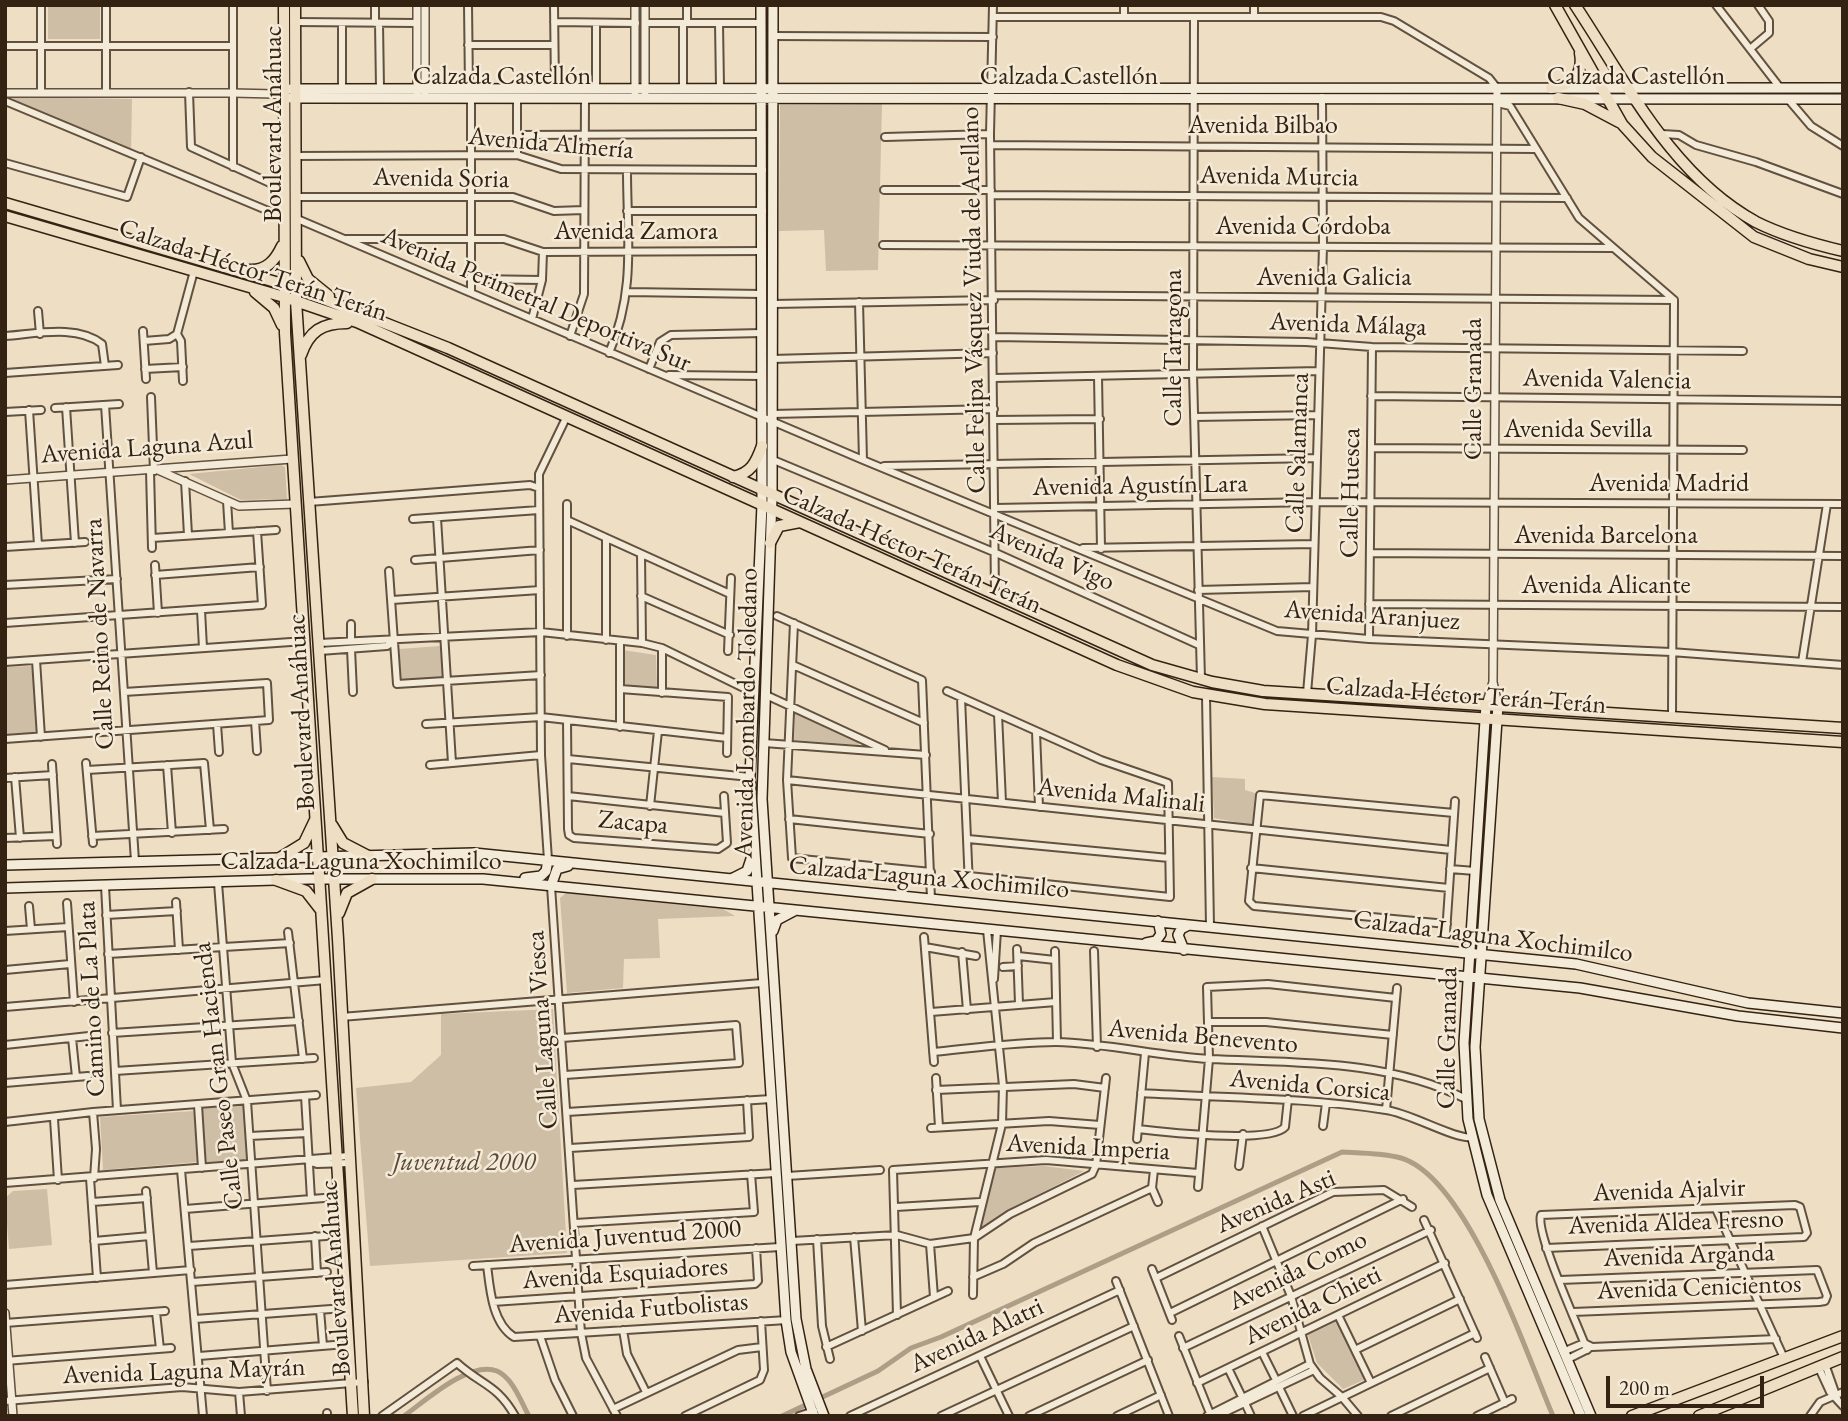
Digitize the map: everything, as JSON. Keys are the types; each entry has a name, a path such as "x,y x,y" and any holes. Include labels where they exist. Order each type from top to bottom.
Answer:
{"main road":[{"name":"Boulevard Anáhuac","path":"284,5 281,93 285,333 353,1416"},
{"name":"Boulevard Anáhuac","path":"295,5 296,301 337,920 364,1382 363,1416"},
{"name":"Avenida Lombardo Toledano","path":"761,5 762,376 769,418 762,446 767,507 750,777 780,1247 791,1319"},
{"name":"Avenida Lombardo Toledano","path":"767,494 771,459 769,418 773,304 773,5"},
{"path":"1555,5 1622,124 1652,157 1743,230 1778,248 1843,267"},
{"path":"1575,5 1636,98 1695,176 1732,207 1780,233 1843,251"},
{"path":"1551,88 1568,85 1578,74 1578,46"},
{"name":"Calzada Castellón","path":"295,93 342,88 380,88 471,98 585,98 683,87 720,87 762,92"},
{"name":"Calzada Castellón","path":"295,93 421,93 469,88 772,92 992,87 1194,93"},
{"name":"Calzada Castellón","path":"1497,96 1551,88 1843,88"},
{"path":"1817,99 1818,88"},
{"name":"Calzada Castellón","path":"772,92 991,98 1322,93 1558,98 1843,99"},
{"path":"281,93 295,93"},
{"path":"1558,98 1585,104 1622,124"},
{"path":"763,170 766,195 773,198"},
{"name":"Calzada Héctor Terán Terán","path":"5,203 284,284 338,303 457,352 767,494 1152,665 1201,679 1263,691 1843,728"},
{"path":"763,211 768,217 773,244"},
{"name":"Calzada Héctor Terán Terán","path":"5,216 284,297 402,341 1160,683 1206,696 1265,704 1843,742"},
{"path":"232,269 263,269 273,261 283,243"},
{"path":"295,251 308,279 338,303"},
{"path":"762,275 765,300 773,304"},
{"path":"243,285 271,303 285,333"},
{"path":"299,362 306,341 318,328 333,323 357,323"},
{"path":"402,341 411,336 457,352"},
{"path":"488,380 549,401 555,396"},
{"path":"733,477 744,474 755,464 762,446"},
{"path":"292,459 298,466 303,491 309,502"},
{"name":"Avenida Lombardo Toledano","path":"767,507 770,543 762,799 792,1241 791,1352 817,1411"},
{"path":"770,543 779,526 802,522"},
{"path":"305,642 314,651 320,647"},
{"path":"309,698 316,753 320,759 326,759"},
{"name":"Calle Granada","path":"1486,705 1464,1042 1466,1099 1471,1137 1496,1219 1581,1416"},
{"name":"Calle Granada","path":"1498,705 1475,1071 1484,1146 1500,1200 1591,1416"},
{"path":"752,736 764,743"},
{"path":"278,859 304,843 316,816"},
{"path":"329,817 343,843 370,856"},
{"path":"730,880 747,871 754,848"},
{"name":"Calzada Laguna Xochimilco","path":"5,865 474,853 1593,966 1748,1003 1843,1013"},
{"path":"467,878 536,878 544,874 548,860"},
{"path":"551,886 554,872 563,866 636,870"},
{"name":"Calzada Laguna Xochimilco","path":"5,888 319,879 467,878 1580,988 1738,1016 1843,1028"},
{"path":"337,920 347,893 372,879"},
{"path":"276,880 306,891 322,912"},
{"path":"771,936 777,920 799,910"},
{"path":"1141,945 1156,941 1161,934 1158,921"},
{"path":"1184,950 1178,935 1181,929 1190,925"},
{"path":"326,980 334,1013 341,1017"},
{"path":"771,1101 776,1126 784,1130"},
{"path":"775,1154 782,1158 787,1176"},
{"path":"1632,1416 1843,1336"},
{"path":"1699,1416 1843,1357"}],"street":[{"path":"41,5 41,93"},
{"path":"106,5 106,93"},
{"path":"233,5 233,167"},
{"path":"374,5 380,88"},
{"path":"417,5 421,93"},
{"path":"421,93 425,5"},
{"path":"468,5 469,88"},
{"path":"554,5 555,88"},
{"path":"635,5 640,92"},
{"path":"640,92 645,5"},
{"path":"683,87 687,5"},
{"name":"Calle Felipa Vásquez Viuda de Arellano","path":"993,5 990,134 995,594"},
{"path":"1124,5 1124,17"},
{"path":"1254,5 1254,17"},
{"path":"1716,5 1780,89"},
{"path":"1750,49 1769,33 1769,22 1758,5"},
{"path":"993,18 1387,18 1489,78 1497,96 1510,106 1584,223 1674,300 1672,716"},
{"name":"Calle Tarragona","path":"1194,18 1192,374 1201,679"},
{"path":"296,22 417,23"},
{"path":"554,22 636,23"},
{"path":"342,23 342,88"},
{"path":"596,23 596,88"},
{"path":"645,23 761,23"},
{"path":"719,23 720,87"},
{"path":"773,36 993,37"},
{"path":"468,45 554,45"},
{"path":"5,46 233,46"},
{"path":"189,92 191,147 283,188"},
{"path":"5,93 281,93"},
{"name":"Calle Salamanca","path":"1307,693 1312,635 1322,296 1322,93"},
{"name":"Calle Granada","path":"1497,96 1493,681 1498,705"},
{"path":"471,98 471,293"},
{"path":"517,98 517,155"},
{"path":"570,336 583,303 585,98"},
{"path":"1788,99 1811,126 1843,146"},
{"path":"5,101 283,217"},
{"path":"517,135 762,134"},
{"path":"885,137 990,134"},
{"path":"1662,134 1679,135 1696,145 1756,162 1843,194"},
{"name":"Avenida Bilbao","path":"991,145 1536,149"},
{"name":"Avenida Almería","path":"295,156 517,155 557,169 763,170"},
{"path":"5,163 127,197 141,158"},
{"path":"609,352 623,320 628,292 627,170"},
{"name":"Avenida Murcia","path":"884,190 1567,198"},
{"name":"Avenida Soria","path":"295,197 517,198 554,211 584,210"},
{"path":"627,211 763,211"},
{"name":"Avenida Perimetral Deportiva Sur","path":"295,218 769,418"},
{"name":"Avenida Zamora","path":"343,239 509,240 543,252 762,251"},
{"name":"Avenida Córdoba","path":"883,245 1613,247"},
{"path":"532,319 542,280 543,252"},
{"path":"144,341 169,339 177,334 194,271"},
{"path":"471,279 542,280"},
{"path":"628,292 762,294"},
{"name":"Avenida Galicia","path":"773,304 1192,296 1674,300"},
{"path":"859,302 863,460"},
{"path":"38,311 40,334"},
{"path":"144,331 146,379"},
{"path":"5,336 72,332 100,341 105,366"},
{"path":"649,369 660,342 671,335 762,333"},
{"path":"177,334 181,341 183,381"},
{"name":"Avenida Málaga","path":"993,337 1192,340 1372,347 1743,351"},
{"name":"Calle Huesca","path":"1369,639 1372,347"},
{"path":"772,359 993,353"},
{"path":"5,373 117,365"},
{"path":"145,369 183,367"},
{"path":"994,378 1319,372"},
{"path":"664,375 762,376"},
{"path":"1098,376 1102,558"},
{"name":"Avenida Valencia","path":"1371,396 1843,401"},
{"path":"151,397 154,471 152,548"},
{"path":"55,408 119,404"},
{"name":"Calle Reino de Navarra","path":"105,405 135,861"},
{"path":"66,407 75,543"},
{"path":"769,418 862,412 994,409"},
{"path":"29,410 38,545"},
{"path":"5,412 41,410"},
{"path":"1194,417 1318,415"},
{"path":"530,485 539,474 567,416"},
{"name":"Avenida Aranjuez","path":"769,418 878,467 995,512 1266,627 1312,635 1369,639 1671,652 1843,665"},
{"path":"994,420 1100,419"},
{"name":"Avenida Sevilla","path":"1371,448 1743,450"},
{"path":"878,467 1317,458"},
{"name":"Avenida Laguna Azul","path":"5,480 292,459"},
{"name":"Avenida Vigo","path":"771,459 996,553 1199,645"},
{"path":"188,535 185,470 195,464"},
{"path":"154,471 185,481 227,502 253,507 295,504"},
{"path":"539,474 541,755 548,860"},
{"path":"309,502 530,485 539,488"},
{"path":"227,502 229,533"},
{"name":"Avenida Agustín Lara","path":"995,512 1101,505 1196,503 1494,502"},
{"name":"Avenida Madrid","path":"1494,502 1843,504"},
{"path":"567,504 567,636"},
{"path":"1802,662 1827,504"},
{"path":"413,519 539,510"},
{"path":"437,518 452,763"},
{"path":"567,520 730,594"},
{"path":"152,538 276,530"},
{"path":"5,623 262,605 257,531"},
{"path":"606,538 606,640"},
{"path":"5,547 85,542"},
{"path":"1078,547 1314,544"},
{"path":"415,559 540,550"},
{"name":"Avenida Barcelona","path":"1370,553 1843,556"},
{"path":"641,554 642,643"},
{"path":"155,565 158,613"},
{"path":"155,575 260,568"},
{"path":"389,571 397,684 541,675"},
{"path":"728,651 731,578"},
{"path":"5,586 117,579"},
{"path":"1198,590 1313,587"},
{"path":"392,600 540,590"},
{"path":"642,596 730,635"},
{"name":"Avenida Alicante","path":"1369,604 1843,607"},
{"path":"201,610 203,648"},
{"path":"777,616 922,680 931,899"},
{"path":"794,623 787,780 792,858 931,872"},
{"path":"351,624 353,692"},
{"path":"320,647 387,646 393,642 541,632 642,643 662,648 754,693"},
{"path":"5,662 305,642"},
{"path":"620,642 620,727"},
{"path":"662,648 662,693"},
{"path":"36,660 41,737"},
{"path":"793,665 924,723"},
{"name":"Calle Granada","path":"1486,705 1493,681"},
{"path":"5,739 269,720 267,683 124,692"},
{"path":"621,689 728,697 727,753"},
{"path":"947,691 1101,760 1168,783 1170,897 969,876"},
{"path":"766,695 890,752"},
{"path":"1206,696 1210,926"},
{"path":"961,698 969,886"},
{"path":"998,715 1002,803"},
{"path":"426,724 541,717 727,738"},
{"name":"Zacapa","path":"567,720 569,835 575,838 718,849 724,847 726,813"},
{"path":"255,721 257,751"},
{"path":"217,724 219,752"},
{"path":"650,806 658,731"},
{"path":"1036,732 1039,807"},
{"path":"764,743 926,755"},
{"path":"430,765 541,755"},
{"path":"568,759 750,777"},
{"path":"210,830 204,763 127,768 87,766 93,839 224,829"},
{"path":"5,838 57,840 52,764"},
{"path":"167,765 172,833"},
{"path":"5,778 52,775"},
{"path":"15,777 20,838"},
{"name":"Avenida Malinali","path":"787,780 1451,850"},
{"path":"1447,924 1251,904 1248,891 1259,797 1262,794 1454,813"},
{"path":"568,796 726,813 724,796"},
{"path":"1446,933 1455,801"},
{"path":"789,819 930,834"},
{"path":"968,839 1169,858"},
{"path":"1251,868 1449,888"},
{"path":"1450,869 1475,871"},
{"name":"Calle Paseo Gran Hacienda","path":"218,883 232,1063 247,1101 267,1391"},
{"name":"Camino de La Plata","path":"105,886 117,1110"},
{"name":"Calle Laguna Viesca","path":"551,886 581,1334 586,1358 615,1412"},
{"path":"176,902 179,950"},
{"path":"67,903 74,1002"},
{"path":"29,906 31,929"},
{"path":"106,915 177,911"},
{"path":"5,931 68,927"},
{"path":"973,1295 974,1238 980,1202 1002,1124 1003,1086 994,979 990,970 992,930"},
{"path":"288,932 303,1059"},
{"path":"924,937 934,1062"},
{"path":"108,954 290,943"},
{"path":"925,947 976,956"},
{"path":"1055,951 1057,1042"},
{"path":"1094,951 1097,1048"},
{"path":"962,952 967,1010"},
{"path":"1019,1004 1017,953 1055,960"},
{"path":"5,970 70,964"},
{"path":"1003,967 1018,966"},
{"path":"5,1007 74,1002 110,996 326,980"},
{"path":"341,1017 762,983"},
{"path":"1198,1187 1209,1059 1207,987 1268,984 1396,998"},
{"path":"1386,1110 1397,988"},
{"path":"931,1013 1056,1002"},
{"path":"112,1033 299,1021"},
{"path":"1208,1022 1266,1022 1393,1035"},
{"path":"562,1038 736,1025 739,1063 565,1075"},
{"path":"5,1045 89,1036"},
{"path":"72,1038 76,1077"},
{"name":"Avenida Benevento","path":"933,1052 1057,1042 1145,1054 1270,1061 1390,1072 1429,1082 1466,1099"},
{"path":"1137,1139 1145,1054"},
{"path":"115,1071 314,1058"},
{"path":"5,1083 88,1076"},
{"path":"936,1077 935,1128 1049,1121 1100,1125"},
{"path":"792,1241 897,1235 930,1244 974,1238 1010,1214 1092,1174 1096,1165 1106,1078"},
{"path":"936,1090 1074,1084 1104,1088"},
{"name":"Avenida Corsica","path":"1141,1093 1288,1100 1386,1110 1419,1118 1460,1138 1471,1137"},
{"path":"5,1122 54,1119 93,1112 316,1095"},
{"path":"305,1096 311,1199"},
{"path":"570,1148 749,1137 747,1100"},
{"path":"567,1112 747,1100 771,1101"},
{"path":"1138,1129 1202,1136 1272,1134 1283,1130 1288,1100"},
{"path":"1324,1126 1326,1103"},
{"path":"198,1105 202,1168"},
{"path":"93,1112 96,1149 92,1202 97,1278"},
{"path":"54,1119 58,1180"},
{"path":"250,1136 307,1133"},
{"path":"1239,1166 1243,1135"},
{"path":"5,1183 349,1159"},
{"name":"Avenida Imperia","path":"896,1208 893,1170 1046,1160 1198,1173"},
{"path":"787,1176 880,1170"},
{"path":"1154,1170 1152,1188 1158,1202"},
{"path":"181,1171 204,1416"},
{"path":"573,1185 776,1173"},
{"path":"575,1223 754,1212 751,1174"},
{"path":"973,1277 1003,1264 1034,1243 1152,1188"},
{"name":"Avenida Asti","path":"1156,1278 1342,1190 1374,1188 1403,1199 1412,1207"},
{"path":"92,1202 146,1195 153,1273"},
{"path":"185,1209 324,1198"},
{"path":"1152,1269 1171,1316 1403,1199"},
{"path":"897,1315 894,1272 896,1208 980,1202"},
{"name":"Avenida Ajalvir","path":"1546,1248 1539,1227 1541,1215 1798,1205 1807,1236"},
{"path":"1716,1209 1784,1358"},
{"path":"1303,1416 1476,1335 1446,1263 1424,1220"},
{"path":"1262,1226 1291,1296 1312,1367 1358,1416"},
{"name":"Avenida Como","path":"1183,1348 1430,1230"},
{"path":"315,1236 317,1273"},
{"path":"189,1246 326,1236"},
{"name":"Avenida Aldea Fresno","path":"1546,1248 1807,1236"},
{"path":"94,1241 150,1237"},
{"path":"854,1237 862,1331"},
{"path":"817,1240 826,1347 830,1359"},
{"path":"930,1244 934,1297"},
{"name":"Avenida Juventud 2000","path":"473,1266 780,1247"},
{"name":"Avenida Esquiadores","path":"493,1302 749,1285 758,1281 756,1248"},
{"path":"1546,1248 1588,1347"},
{"name":"Avenida Chieti","path":"1197,1383 1446,1263"},
{"path":"487,1265 493,1302"},
{"path":"5,1285 191,1270"},
{"name":"Avenida Arganda","path":"1560,1280 1819,1271 1826,1300"},
{"path":"192,1282 327,1272"},
{"path":"1116,1281 1169,1416"},
{"name":"Avenida Alatri","path":"852,1415 1120,1290"},
{"path":"826,1347 948,1291"},
{"path":"1355,1350 1460,1299"},
{"name":"Avenida Cenicientos","path":"1573,1312 1826,1300"},
{"name":"Avenida Futbolistas","path":"493,1302 509,1334 518,1337 791,1319"},
{"path":"195,1319 331,1309"},
{"path":"320,1310 323,1346"},
{"path":"6,1323 165,1311"},
{"path":"156,1312 160,1349"},
{"path":"5,1313 9,1400 13,1416"},
{"path":"1338,1315 1371,1383"},
{"path":"685,1416 763,1376 761,1321"},
{"path":"941,1416 1134,1326"},
{"path":"623,1331 627,1353 646,1392"},
{"path":"540,1336 555,1380 573,1416"},
{"path":"1179,1336 1211,1415 1312,1367"},
{"path":"1566,1355 1588,1347 1776,1339"},
{"path":"198,1356 334,1345"},
{"path":"615,1412 646,1392 738,1350 762,1347"},
{"path":"7,1361 171,1348"},
{"path":"1262,1352 1293,1416"},
{"path":"980,1356 1009,1416"},
{"path":"1485,1357 1504,1403"},
{"path":"1029,1416 1148,1360"},
{"path":"382,1416 457,1363 473,1377 497,1389 515,1416"},
{"path":"1810,1416 1815,1406 1839,1398 1822,1365"},
{"path":"1228,1368 1251,1416"},
{"path":"1391,1416 1490,1368"},
{"name":"Avenida Laguna Mayrán","path":"9,1400 201,1387 239,1392 267,1391 364,1382"},
{"path":"239,1392 241,1416"},
{"path":"1117,1416 1161,1395"},
{"path":"1477,1416 1512,1399"},
{"path":"799,1416 817,1411"}],"green space":[{"path":"48,5 100,5 100,39 48,39"},
{"path":"5,97 132,99 131,152"},
{"path":"882,104 878,270 826,271 824,230 779,231 780,105"},
{"path":"281,465 285,467 287,499 241,500 189,474"},
{"path":"440,646 443,678 401,680 399,649"},
{"path":"622,650 656,655 657,692 620,689"},
{"path":"33,666 37,733 5,736 5,667"},
{"path":"795,713 857,740 859,745 794,740"},
{"path":"1212,777 1245,779 1245,790 1255,793 1252,825 1214,818"},
{"path":"566,893 723,909 735,916 658,919 660,958 624,959 623,988 567,993 560,898"},
{"name":"Juventud 2000","path":"553,1009 567,1253 370,1266 356,1088 411,1082 441,1055 441,1014"},
{"path":"245,1103 250,1163 204,1166 200,1107"},
{"path":"194,1111 197,1162 103,1170 100,1117"},
{"path":"1044,1166 1084,1171 1012,1208 983,1227 981,1225 995,1168"},
{"path":"47,1189 52,1245 9,1249 5,1198 13,1191"},
{"path":"1335,1320 1364,1376 1364,1380 1343,1389 1317,1363 1307,1332"}],"waterway":[{"path":"782,1416 878,1371 911,1348 941,1337 1342,1152 1401,1158 1426,1172 1449,1198 1492,1271 1553,1416"},
{"path":"404,1416 461,1376 486,1369 497,1371 508,1379 529,1416"}]}
